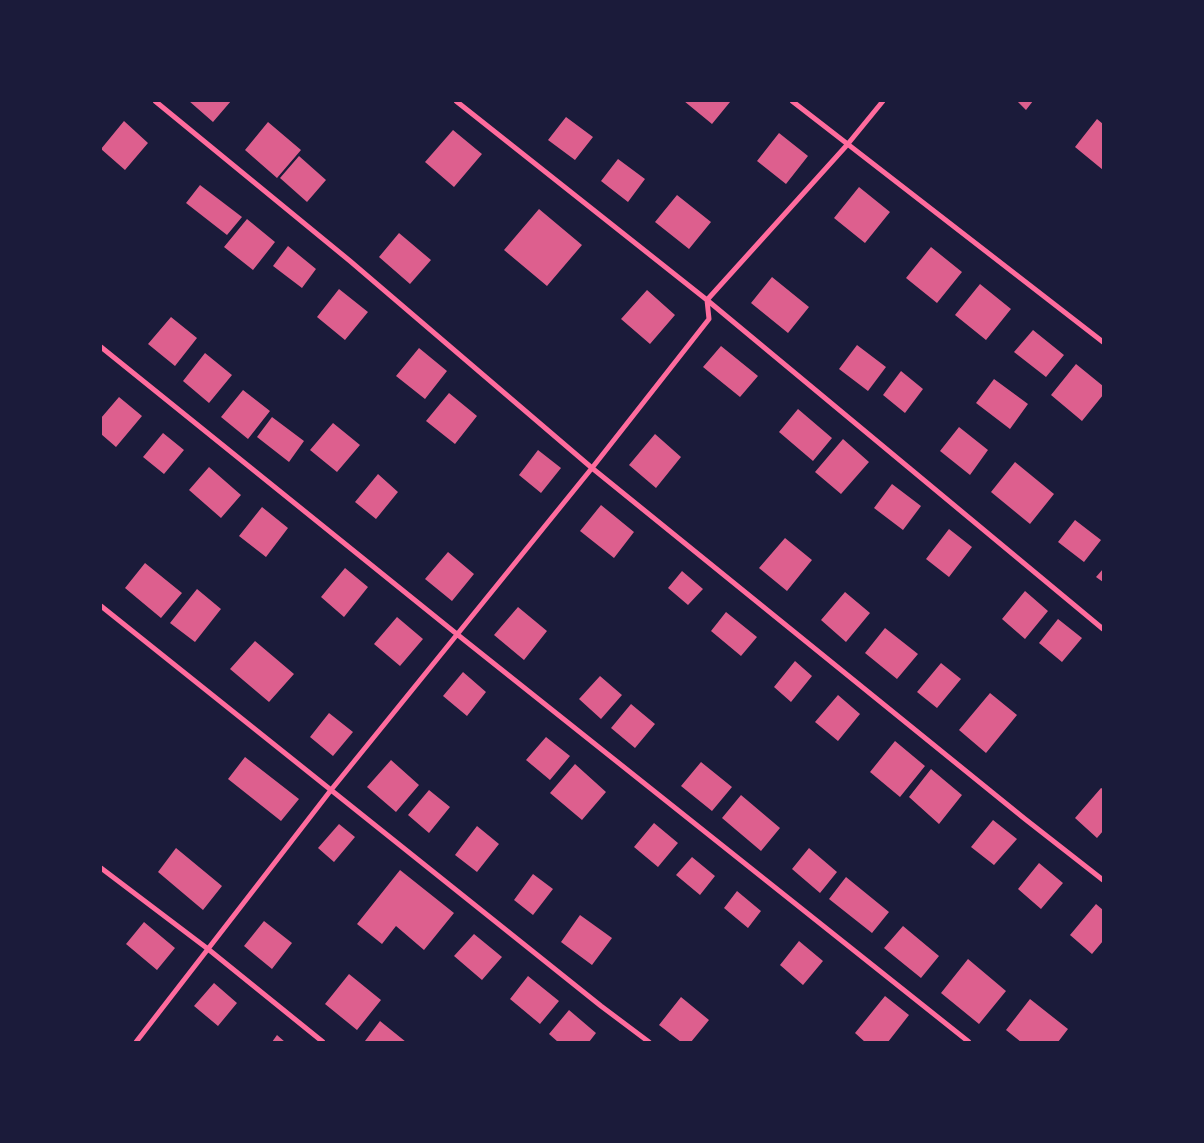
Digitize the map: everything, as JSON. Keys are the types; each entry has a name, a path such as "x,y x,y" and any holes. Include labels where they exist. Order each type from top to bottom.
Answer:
{"street":[{"path":"155,101 350,261 592,468 1103,880"},
{"path":"456,101 707,300 1103,629"},
{"path":"792,101 1103,342"},
{"path":"136,1042 331,790 458,635 709,319 707,300 847,145 883,101"},
{"path":"101,347 458,635 969,1042"},
{"path":"101,606 649,1042"},
{"path":"101,868 208,949 323,1042"}],"building":[{"path":"189,101 231,101 213,122"},
{"path":"684,101 728,101 730,102 712,124"},
{"path":"1017,101 1033,101 1026,110"},
{"path":"566,117 593,137 575,160 548,140"},
{"path":"1097,119 1103,124 1103,170 1075,147"},
{"path":"124,121 148,143 125,170 101,149"},
{"path":"268,122 301,150 277,178 245,150"},
{"path":"453,130 482,154 454,187 425,162"},
{"path":"779,133 808,156 786,184 757,161"},
{"path":"299,156 326,180 307,202 280,178"},
{"path":"618,159 645,179 628,202 601,181"},
{"path":"200,185 242,217 227,235 186,203"},
{"path":"859,187 890,212 865,243 834,218"},
{"path":"677,195 711,222 689,249 655,222"},
{"path":"539,209 582,245 547,286 504,250"},
{"path":"247,219 275,242 253,270 224,247"},
{"path":"399,233 431,260 410,284 379,257"},
{"path":"288,246 316,269 302,288 273,266"},
{"path":"931,247 962,272 937,303 906,278"},
{"path":"772,277 809,307 788,333 751,303"},
{"path":"980,284 1011,309 986,340 955,315"},
{"path":"339,289 368,312 345,340 317,317"},
{"path":"647,290 675,315 650,344 621,319"},
{"path":"171,317 197,338 175,366 148,344"},
{"path":"1033,330 1064,355 1046,377 1014,352"},
{"path":"857,345 886,367 868,391 839,369"},
{"path":"721,346 758,376 740,397 703,367"},
{"path":"419,348 447,371 425,399 396,376"},
{"path":"205,353 232,375 209,403 183,381"},
{"path":"1076,364 1103,386 1103,395 1082,421 1051,395"},
{"path":"901,371 923,389 905,413 883,395"},
{"path":"994,379 1028,404 1010,429 976,403"},
{"path":"243,390 270,411 248,439 221,417"},
{"path":"449,393 477,416 455,444 426,421"},
{"path":"119,397 142,416 116,447 101,434 101,418"},
{"path":"798,409 832,438 813,461 779,432"},
{"path":"272,417 304,441 289,462 257,437"},
{"path":"333,423 360,445 337,472 310,450"},
{"path":"959,427 988,450 970,475 940,451"},
{"path":"163,433 184,450 164,474 143,457"},
{"path":"655,434 681,457 656,488 629,465"},
{"path":"843,439 869,462 841,494 815,472"},
{"path":"538,450 561,468 541,493 519,475"},
{"path":"1015,462 1054,494 1030,524 991,492"},
{"path":"209,467 241,495 221,518 189,490"},
{"path":"378,474 398,492 376,519 355,502"},
{"path":"892,484 921,506 903,530 874,508"},
{"path":"601,505 634,532 614,558 580,531"},
{"path":"262,507 288,528 266,557 239,536"},
{"path":"1075,520 1101,540 1084,562 1058,542"},
{"path":"949,529 972,547 949,577 926,559"},
{"path":"785,538 812,560 787,591 759,568"},
{"path":"448,552 474,574 452,601 425,579"},
{"path":"145,563 182,593 161,618 125,588"},
{"path":"345,568 368,587 344,617 321,597"},
{"path":"1103,569 1103,582 1096,577"},
{"path":"682,571 703,589 688,605 668,588"},
{"path":"197,589 221,609 195,642 170,623"},
{"path":"1025,591 1048,611 1025,639 1002,619"},
{"path":"845,592 870,613 846,642 821,620"},
{"path":"518,607 547,631 524,660 494,635"},
{"path":"726,612 757,637 741,656 711,631"},
{"path":"397,617 423,639 400,666 374,644"},
{"path":"1058,619 1082,638 1062,662 1039,643"},
{"path":"885,628 918,654 897,679 865,653"},
{"path":"255,641 294,674 269,702 230,669"},
{"path":"795,661 812,676 791,702 774,687"},
{"path":"941,663 961,679 937,708 917,692"},
{"path":"463,672 486,692 467,716 443,696"},
{"path":"600,676 622,695 601,719 579,699"},
{"path":"990,693 1017,715 986,753 959,730"},
{"path":"838,695 860,714 838,741 815,722"},
{"path":"631,704 655,724 635,748 611,728"},
{"path":"329,713 353,732 333,756 310,737"},
{"path":"546,737 570,756 550,780 526,760"},
{"path":"895,741 925,766 900,797 870,772"},
{"path":"245,757 299,799 281,821 228,779"},
{"path":"391,760 419,785 396,812 367,787"},
{"path":"701,762 732,787 712,811 681,786"},
{"path":"575,764 606,792 582,820 550,793"},
{"path":"931,769 962,795 939,824 909,797"},
{"path":"1101,788 1103,789 1103,831 1097,838 1075,818"},
{"path":"429,790 450,807 429,833 408,815"},
{"path":"741,795 780,828 761,851 722,818"},
{"path":"993,820 1017,839 994,865 971,847"},
{"path":"654,823 678,843 658,867 634,847"},
{"path":"339,824 355,837 334,862 318,848"},
{"path":"477,826 499,844 477,872 455,855"},
{"path":"176,848 222,886 203,910 158,872"},
{"path":"809,848 837,872 820,893 792,869"},
{"path":"692,857 715,876 700,895 676,875"},
{"path":"1039,863 1063,883 1041,909 1018,889"},
{"path":"400,870 454,913 424,950 396,926 382,944 357,924"},
{"path":"533,874 553,889 533,915 514,900"},
{"path":"846,877 889,912 872,933 829,899"},
{"path":"737,891 761,911 748,928 724,908"},
{"path":"1096,904 1103,910 1103,941 1092,954 1070,935"},
{"path":"580,915 612,938 592,965 561,942"},
{"path":"264,921 292,943 272,969 244,946"},
{"path":"144,922 175,948 157,970 126,944"},
{"path":"903,926 939,956 921,978 884,948"},
{"path":"474,934 502,957 482,980 454,956"},
{"path":"799,941 823,961 803,985 780,965"},
{"path":"968,959 1006,991 979,1024 941,993"},
{"path":"349,974 381,1000 357,1030 325,1004"},
{"path":"528,976 559,1001 540,1024 510,999"},
{"path":"214,983 237,1003 218,1026 194,1006"},
{"path":"885,996 909,1015 888,1042 865,1042 855,1033"},
{"path":"681,997 709,1020 691,1042 681,1042 659,1025"},
{"path":"1030,999 1068,1029 1058,1042 1021,1042 1006,1030"},
{"path":"569,1010 596,1033 589,1042 558,1042 549,1034"},
{"path":"380,1021 406,1042 365,1041"},
{"path":"277,1035 285,1042 272,1042"}]}
